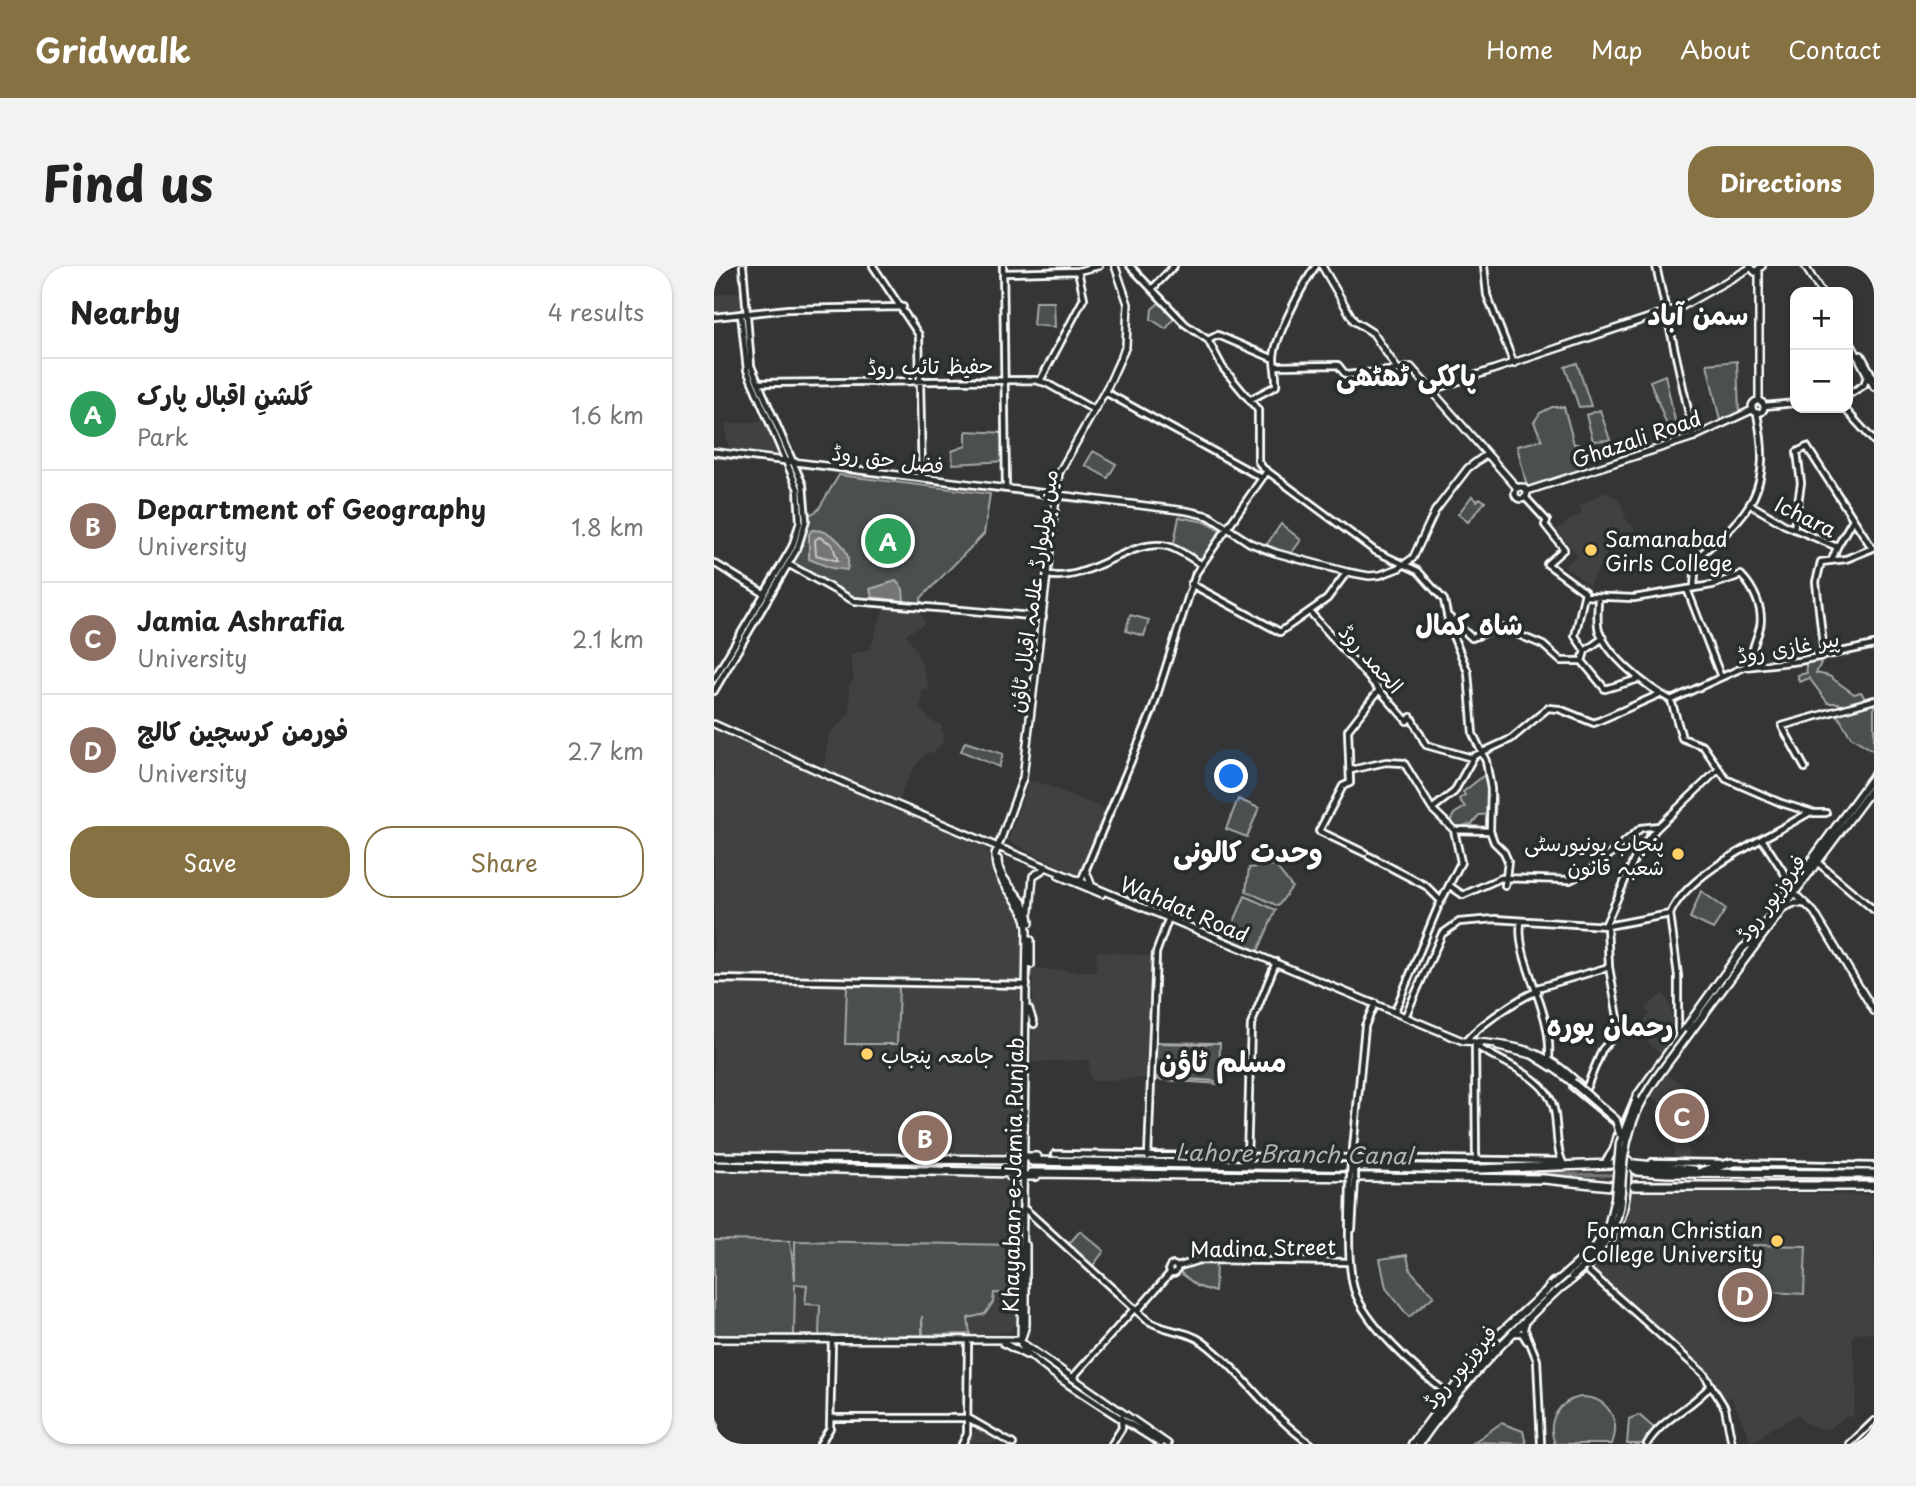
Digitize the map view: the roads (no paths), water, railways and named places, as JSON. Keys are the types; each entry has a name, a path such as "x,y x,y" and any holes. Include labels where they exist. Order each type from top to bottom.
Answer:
{"highway":[{"path":"714,1157 932,1161 1025,1157 1118,1163 1247,1161 1260,1165 1525,1168 1621,1162 1722,1173 1805,1174 1874,1170"},
{"path":"1260,1165 1353,1161 1444,1167"},
{"path":"1525,1168 1563,1162 1621,1162 1722,1173"},
{"path":"1621,1162 1627,1170"},
{"path":"1703,1171 1731,1163"},
{"path":"714,1166 1025,1174 1544,1179 1631,1190 1749,1185 1873,1189"},
{"path":"1025,1174 1025,1186"},
{"path":"1025,1174 1025,1186"},
{"path":"1262,1175 1353,1182 1444,1177"}],"main road":[{"name":"مین بولیوارڈ علامہ اقبال ٹاؤن","path":"1000,847 1026,779 1042,617 1063,471 1125,360 1131,324 1130,297 1117,266"},
{"name":"مین بولیوارڈ علامہ اقبال ٹاؤن","path":"1042,617 1060,469 1123,357 1128,304 1117,266"},
{"path":"1322,266 1354,321 1370,330 1398,370 1411,367 1429,391 1517,488 1516,497 1526,494 1523,487 1517,488"},
{"path":"1807,266 1820,287"},
{"path":"1429,391 1665,313 1755,269 1758,297 1755,359 1763,411 1755,412 1752,405 1760,402"},
{"path":"1853,340 1872,375 1874,387"},
{"path":"1853,346 1872,375"},
{"name":"Ghazali Road","path":"1526,494 1694,437 1755,412"},
{"name":"فضل حق روڈ","path":"714,452 1209,516 1220,527"},
{"path":"1220,527 1263,549 1347,572 1371,576 1389,573 1408,563 1418,550 1435,511 1468,468 1487,454"},
{"name":"Wahdat Road","path":"714,725 989,845 1000,847"},
{"name":"فیروزپور روڈ","path":"1621,1162 1619,1143 1626,1121 1643,1089 1874,775"},
{"name":"فیروزپور روڈ","path":"1562,1287 1601,1250 1615,1227 1621,1209 1624,1158 1633,1120 1647,1093 1874,786"},
{"name":"Wahdat Road","path":"937,822 1463,1043 1518,1046 1549,1059 1622,1126 1633,1128"},
{"path":"989,845 995,869 1029,916"},
{"path":"995,869 1000,847"},
{"path":"1000,847 1000,873 1029,916"},
{"path":"1029,916 1032,876 1046,869"},
{"path":"1086,871 1093,886"},
{"name":"Wahdat Road","path":"1081,883 1275,963"},
{"path":"1794,893 1814,912 1871,1000 1874,1011"},
{"path":"1783,908 1795,903 1805,904"},
{"name":"Khayaban-e-Jamia Punjab","path":"1029,916 1027,985 1030,1026"},
{"name":"Khayaban-e-Jamia Punjab","path":"1025,1174 1030,1026 1029,916"},
{"name":"فیروزپور روڈ","path":"1545,1292 1594,1249 1608,1227 1615,1198 1622,1126 1629,1111 1680,1035 1743,948 1752,941"},
{"name":"Wahdat Road","path":"1375,1004 1466,1041 1526,1053 1558,1070 1592,1105 1614,1118"},
{"name":"فیروزپور روڈ","path":"1412,1444 1483,1349 1591,1248 1617,1201 1612,1188 1639,1112 1692,1032"},
{"path":"1558,1070 1618,1123 1619,1143"},
{"path":"1614,1118 1629,1111 1632,1115 1639,1112"},
{"path":"1621,1162 1622,1126"},
{"name":"فیروزپور روڈ","path":"1419,1444 1473,1373 1510,1333 1606,1249 1622,1220 1631,1190 1627,1170"},
{"name":"Khayaban-e-Jamia Punjab","path":"1021,1341 1029,1218 1025,1186"},
{"name":"Khayaban-e-Jamia Punjab","path":"1024,1325 1025,1186"},
{"path":"1612,1188 1611,1213 1619,1210 1622,1220"},
{"path":"714,1341 968,1343 1002,1341 1016,1334 1024,1325"},
{"path":"1024,1325 1034,1356"},
{"path":"714,1341 1021,1341 1034,1356"},
{"path":"1002,1341 1034,1356 1168,1444"},
{"path":"1086,1391 1159,1443"}],"street":[{"path":"743,266 747,370 798,489 800,517 788,564 765,593 743,635"},
{"path":"873,266 903,307 919,335 922,478"},
{"path":"1003,266 1006,488"},
{"path":"1004,273 1078,271 1099,266"},
{"path":"1129,266 1185,324 1208,340 1223,368 1251,399 1258,410 1258,461 1267,471 1375,551 1393,561 1408,563 1436,588 1444,600 1450,629 1468,672 1473,734 1487,764 1491,789 1490,831 1498,849 1508,857 1505,886"},
{"path":"1152,289 1174,266"},
{"path":"1251,399 1276,386 1277,366 1274,359 1283,330 1316,266"},
{"path":"1483,266 1487,295 1514,365"},
{"path":"1656,266 1694,437"},
{"path":"1040,381 1084,298 1078,271"},
{"path":"714,317 788,309 903,307"},
{"path":"743,314 751,364 786,460"},
{"path":"1208,340 1218,335 1274,359"},
{"path":"1277,366 1337,365 1346,375 1398,370"},
{"path":"1853,392 1864,386 1872,375"},
{"name":"حفیظ تائب روڈ","path":"1006,381 1041,384 1066,396"},
{"name":"حفیظ تائب روڈ","path":"759,384 1040,381 1094,411"},
{"path":"1864,386 1874,387"},
{"path":"1107,393 1262,478"},
{"path":"1760,402 1790,403"},
{"path":"1694,587 1696,558 1751,505 1764,467 1755,412"},
{"path":"1849,413 1874,441"},
{"path":"1794,529 1801,483 1797,452 1807,447 1873,548"},
{"path":"1081,883 1154,703 1191,584 1200,564 1220,527 1267,471"},
{"path":"1526,494 1548,521 1545,525 1564,549 1547,564 1585,592 1575,636 1586,651"},
{"name":"Ichara","path":"1751,505 1794,529 1837,547 1832,560"},
{"path":"1837,547 1853,519"},
{"path":"1048,575 1068,578 1156,546 1173,548 1200,564"},
{"name":"Ichara","path":"1824,654 1816,582 1821,562 1848,558 1873,548"},
{"path":"714,691 722,671 792,553"},
{"path":"714,563 765,593"},
{"path":"788,564 854,601 1042,617"},
{"path":"1191,584 1280,632 1328,599 1347,572"},
{"path":"1584,596 1634,598 1712,585 1737,575 1748,583 1761,620 1751,650 1754,665"},
{"path":"1687,589 1721,677"},
{"path":"1598,598 1597,622 1603,638 1639,679 1671,700 1682,738 1703,746 1726,779 1768,799 1810,812 1826,813"},
{"name":"الحمد روڈ","path":"1310,612 1407,721 1411,717 1426,745 1472,758"},
{"path":"1448,616 1472,638 1500,627 1541,644 1560,661 1582,661"},
{"path":"1582,661 1586,651 1603,638"},
{"name":"پیر غازی روڈ","path":"1671,700 1754,665 1799,661 1874,645"},
{"path":"1582,661 1605,689 1639,679"},
{"path":"714,679 722,671"},
{"path":"1379,690 1348,730 1350,783 1343,786 1319,831 1426,886 1443,899"},
{"path":"1432,809 1454,792 1472,758 1511,738 1548,708 1559,709 1594,723 1660,694"},
{"path":"1805,768 1782,726 1874,700"},
{"path":"1351,770 1386,762 1404,764 1432,809 1454,830 1461,862 1395,1011"},
{"path":"1585,1091 1601,1053 1620,1029 1609,967 1606,926 1632,861 1659,826 1718,770"},
{"path":"1405,1017 1437,942 1448,927 1473,919 1606,926 1670,914 1689,891 1711,871 1810,812"},
{"path":"1450,886 1463,895 1505,878 1570,880 1594,868 1641,828 1659,826"},
{"path":"1454,830 1490,831"},
{"path":"1762,839 1792,885"},
{"path":"1817,862 1874,910"},
{"path":"1670,914 1676,951 1680,1035"},
{"path":"1148,1157 1156,953 1168,920"},
{"path":"1521,921 1519,932 1523,951 1549,1027 1549,1059"},
{"path":"1247,1161 1251,1025 1275,963"},
{"path":"1466,1041 1477,1029 1527,995 1609,967"},
{"path":"714,979 1027,985"},
{"path":"1375,1004 1365,1026 1355,1116 1350,1262 1353,1287 1365,1310 1418,1372 1447,1394"},
{"path":"1055,1154 1247,1161 1563,1162 1554,1110 1549,1099 1506,1060 1475,1043 1476,1160"},
{"path":"1621,1162 1780,1163 1874,1170"},
{"path":"1029,1218 1135,1310 1164,1330 1202,1341 1278,1419 1311,1444"},
{"name":"Madina Street","path":"1135,1310 1177,1267 1199,1260 1350,1262"},
{"path":"1586,1269 1686,1357 1711,1385 1725,1408 1732,1444"},
{"path":"1540,1305 1524,1325 1537,1375 1541,1444"},
{"path":"1074,1376 1135,1310"},
{"path":"1510,1333 1520,1332 1528,1340"},
{"path":"820,1444 830,1429 832,1342"},
{"path":"962,1444 967,1434 968,1418 968,1343"},
{"path":"1647,1444 1660,1428 1702,1396 1711,1385"},
{"path":"1112,1444 1122,1428 1121,1416"},
{"path":"831,1418 968,1418 1013,1444"},
{"path":"1850,1444 1874,1421"},
{"path":"1122,1428 1136,1427"}],"water":[{"path":"812,530 827,533 839,542 847,555 847,570 831,568 809,559 809,534"},
{"path":"896,581 903,589 904,601 872,597 870,589"}],"waterway":[{"path":"714,457 786,465"},
{"path":"798,467 1053,499"},
{"path":"1059,500 1154,510"},
{"path":"1201,517 1262,553 1334,573"},
{"path":"1155,1043 1211,1044"},
{"path":"1154,1052 1154,1077 1215,1081"},
{"name":"Lahore Branch Canal","path":"714,1161 1616,1175"},
{"name":"Lahore Branch Canal","path":"1628,1176 1874,1179"}],"place":[{"name":"گلشنِ اقبال پارک","path":"888,541"},
{"name":"Samanabad Girls College","path":"1591,550"},
{"name":"پنجاب یونیورسٹی شعبہ قانون","path":"1678,854"},
{"name":"جامعہ پنجاب","path":"867,1054"},
{"name":"Jamia Ashrafia","path":"1682,1116"},
{"name":"Department of Geography","path":"925,1138"},
{"name":"Forman Christian College University","path":"1777,1241"},
{"name":"فورمن کرسچین کالج","path":"1745,1295"}],"district":[{"name":"سمن آباد","path":"1698,313"},
{"name":"پاککی ٹھٹھی","path":"1406,374"},
{"name":"شاہ کمال","path":"1469,623"},
{"name":"وحدت کالونی","path":"1248,850"},
{"name":"رحمان پورہ","path":"1610,1024"},
{"name":"مسلم ٹاؤن","path":"1223,1060"}]}
